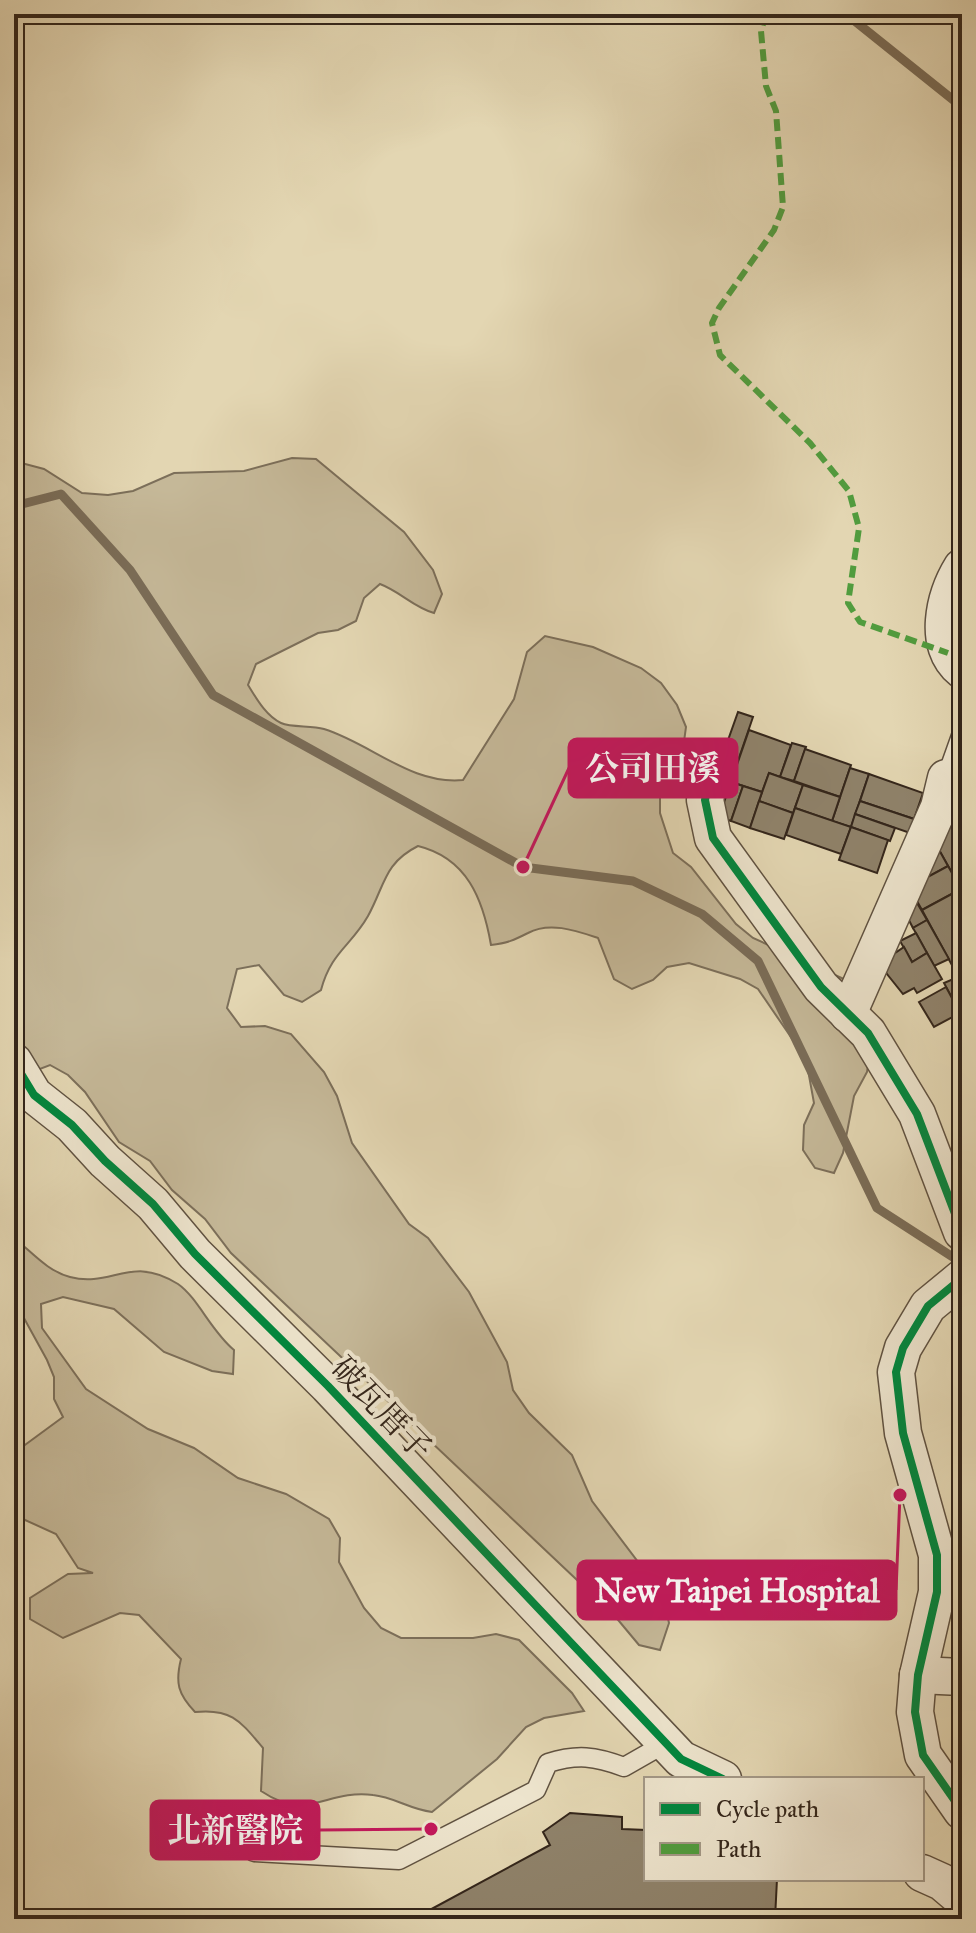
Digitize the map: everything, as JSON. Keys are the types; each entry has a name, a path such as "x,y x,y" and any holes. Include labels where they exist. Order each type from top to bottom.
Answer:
{"street":[{"path":"962,567 945,615 944,643 952,662 962,670"},
{"path":"712,764 705,800 713,838 821,987 868,1033 917,1114 957,1228 962,1232"},
{"path":"848,1014 939,807 946,778"},
{"name":"破瓦厝子","path":"14,1062 34,1095 72,1125 105,1161 153,1204 195,1254 328,1386 681,1759 719,1777"},
{"path":"962,1278 928,1306 903,1348 896,1372 903,1433 937,1555 937,1592 918,1675 915,1712 923,1755 962,1811"},
{"path":"918,1675 962,1677"},
{"path":"924,1874 942,1882 962,1899"}],"lane":[{"path":"946,778 962,733"},
{"path":"254,1852 399,1860 536,1790 548,1763 573,1755 595,1756 624,1767 666,1743"}],"shaded area":[{"path":"292,458 316,459 404,532 433,570 442,594 434,613 380,584 364,598 356,621 338,630 318,633 256,664 248,685 271,716 285,725 319,728 342,736 426,776 463,780 514,699 527,652 545,636 593,647 641,668 661,683 677,705 686,727 683,749 660,788 660,813 673,853 691,867 736,924 753,938 855,984 871,1046 867,1072 854,1096 843,1153 834,1173 815,1168 803,1150 804,1125 814,1103 806,1059 758,989 740,979 689,963 667,967 653,980 632,989 614,979 598,938 563,928 536,929 511,941 491,945 477,897 461,870 435,852 418,846 392,867 368,916 330,967 321,990 302,1002 284,995 259,965 237,969 227,1008 241,1027 265,1026 291,1034 324,1072 337,1096 352,1143 409,1224 428,1238 469,1292 507,1362 513,1390 529,1413 572,1455 592,1501 663,1595 669,1623 660,1650 639,1645 614,1615 231,1253 205,1219 172,1190 150,1161 119,1142 85,1092 68,1075 50,1065 32,1072 14,1066 14,461 44,469 82,493 108,495 133,491 174,473 244,471"},
{"path":"14,1238 47,1266 70,1277 98,1279 147,1272 178,1284 234,1350 233,1374 212,1371 164,1352 114,1309 63,1297 41,1304 42,1328 86,1389 148,1429 194,1448 238,1478 286,1494 329,1519 340,1538 339,1562 364,1608 381,1628 401,1638 473,1638 496,1634 519,1640 572,1693 584,1711 544,1718 526,1727 497,1759 432,1812 388,1798 356,1794 305,1805 292,1804 261,1791 263,1748 242,1724 218,1712 195,1712 189,1706 179,1688 181,1659 139,1615 120,1613 63,1638 30,1619 30,1598 68,1574 93,1573 78,1568 56,1534 14,1515 14,1453 63,1417 54,1399 54,1377 47,1360 14,1300"}],"building":[{"path":"738,712 753,717 727,793 711,788"},
{"path":"749,730 791,745 780,777 769,773 762,792 731,782"},
{"path":"792,743 806,747 794,781 780,777"},
{"path":"805,749 851,765 840,797 794,781"},
{"path":"850,768 869,774 851,827 832,821"},
{"path":"769,773 803,785 793,813 759,801"},
{"path":"869,774 923,793 914,819 860,801"},
{"path":"731,782 743,786 731,821 719,817"},
{"path":"803,785 840,797 832,821 795,808"},
{"path":"743,786 762,792 750,828 731,821"},
{"path":"759,801 793,813 784,839 750,828"},
{"path":"860,801 914,819 910,833 855,814"},
{"path":"952,803 962,822 961,889 933,839"},
{"path":"795,808 851,827 841,854 786,835"},
{"path":"855,814 895,828 890,841 851,827"},
{"path":"851,827 888,840 877,873 839,860"},
{"path":"933,839 948,866 917,883"},
{"path":"948,866 961,889 922,910 909,887"},
{"path":"961,889 962,965 954,969 922,910"},
{"path":"913,896 927,920 913,928 900,903"},
{"path":"927,920 949,959 934,966 913,928"},
{"path":"916,933 927,953 912,962 900,941"},
{"path":"904,947 912,962 927,953 942,979 917,993 914,988 903,994 879,964"},
{"path":"958,977 962,984 960,1013 944,983"},
{"path":"946,987 960,1013 934,1027 919,1002"},
{"path":"570,1813 622,1817 622,1829 644,1830 644,1881 777,1881 775,1919 612,1911 598,1919 413,1919 550,1845 543,1832"}],"waterway":[{"path":"846,14 962,107"},
{"path":"14,506 61,494 130,570 213,695 523,867 633,881 702,914 758,961 877,1208 962,1263"}],"marked path":[{"path":"766,14 761,31 766,86 776,111 783,207 774,230 719,308 712,323 720,355 810,443 849,491 859,528 848,603 860,622 948,653"}],"cycle path":[{"path":"712,764 705,800 713,838 821,987 868,1033 917,1114 962,1232"},
{"path":"14,1062 34,1095 72,1125 105,1161 153,1204 195,1254 328,1386 681,1759 719,1777"},
{"path":"962,1278 928,1306 903,1348 896,1372 903,1433 937,1555 937,1592 918,1675 915,1712 923,1755 962,1811"}],"place":[{"name":"公司田溪","path":"523,867"},
{"name":"New Taipei Hospital","path":"900,1495"},
{"name":"北新醫院","path":"431,1829"}]}
